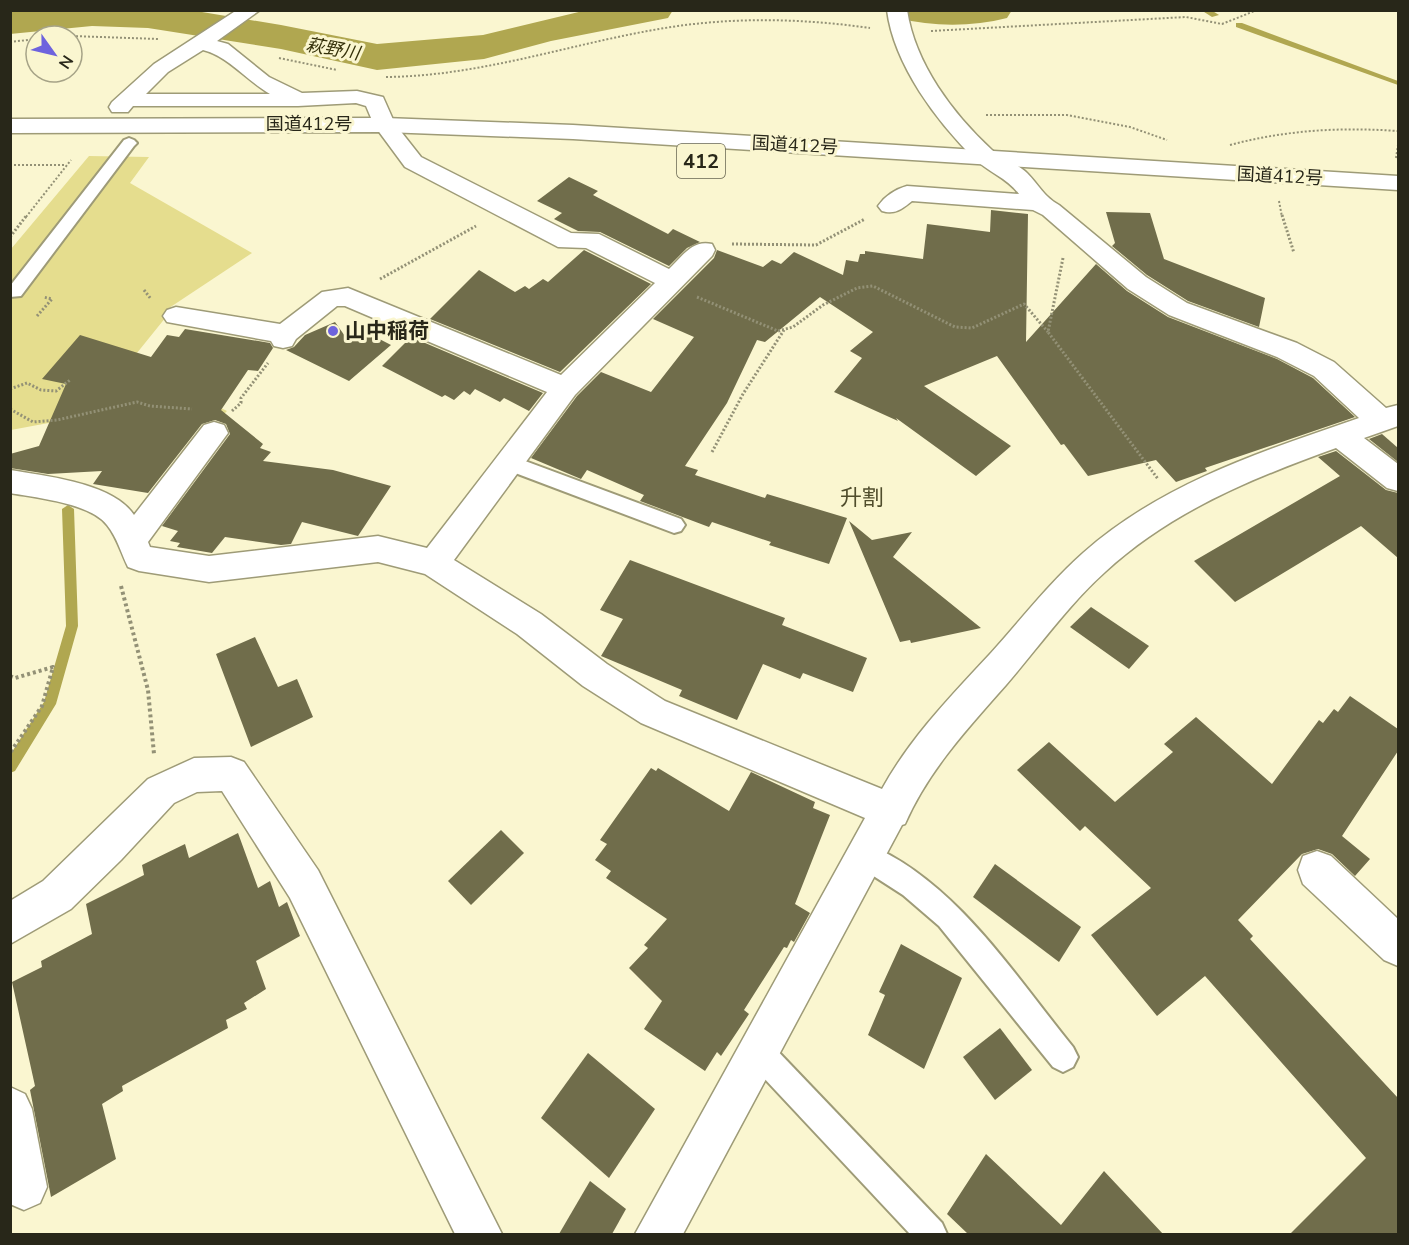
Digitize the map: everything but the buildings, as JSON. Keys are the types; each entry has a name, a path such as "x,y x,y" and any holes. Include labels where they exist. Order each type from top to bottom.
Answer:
{"main road":[{"path":"250,10 160,68 124,104 357,97 375,102 385,125 404,147 413,162 567,241 590,240 669,283"},
{"path":"897,10 900,32 916,70 986,157 1018,177 1038,203"},
{"path":"200,43 221,48 262,81 298,100"},
{"name":"国道412号","path":"10,126 385,125 573,132 986,157 1392,192"},
{"name":"国道412号","path":"10,145 129,143 463,150"},
{"name":"国道412号","path":"665,160 1018,177 1278,194 1392,192"},
{"path":"890,206 907,193 1038,203 1051,210 1069,228 1137,283 1178,309 1287,350 1324,369 1389,417"},
{"path":"434,563 565,388 703,250"},
{"path":"176,316 284,337 331,298 348,297 565,388"},
{"path":"658,1234 892,811 907,779 954,718 1093,563 1146,521 1212,484 1389,417"},
{"path":"136,549 222,423"},
{"path":"1341,436 1398,480"},
{"path":"10,482 72,495 111,508 136,549 209,569 378,549 434,563 529,624 595,675 653,712 892,811"},
{"path":"10,924 57,895 108,847 161,791 194,775 231,774 304,884 479,1234"},
{"path":"1317,870 1398,946"},
{"path":"10,1109 24,1187"}],"lane":[{"path":"15,292 129,143"},
{"path":"509,463 674,525"},
{"path":"867,856 912,886 949,916 1063,1057"},
{"path":"759,1052 932,1234"}],"path":[{"path":"375,75 426,77 489,68 648,31 714,21 776,17 900,32 1186,17 1222,24 1239,15 1257,10"},
{"path":"84,36 132,37 200,43"},
{"path":"221,48 340,70"},
{"path":"951,116 1067,115 1130,127 1174,142"},
{"path":"1225,146 1273,132 1333,126 1398,131"},
{"path":"10,237 71,160"},
{"path":"10,165 67,165"},
{"path":"1278,194 1283,220 1294,253"},
{"path":"703,250 716,244 816,245 890,206"},
{"path":"348,297 505,209"},
{"path":"1048,332 1069,228"},
{"path":"669,283 778,331 793,327 823,305 857,288 873,286 956,327 972,328 1024,304 1048,332 1148,468 1179,502"},
{"path":"712,452 743,394 784,330"},
{"path":"222,423 241,403 241,398 277,352 284,337"},
{"path":"10,389 27,383 41,390 56,391 70,380"},
{"path":"11,410 33,422 57,420 137,402 150,406 194,410"},
{"path":"136,549 122,572 120,580 139,651 155,729 154,780 161,791"},
{"path":"10,676 15,678 53,667 42,706 10,753"}],"shaded area":[{"path":"89,156 149,157 130,183 252,253 169,308 166,317 99,400 221,408 227,411 220,418 102,413 11,430 11,249"}],"waterway":[{"name":"萩野川","path":"10,22 92,14 148,16 281,37 377,57 484,47 547,30 654,10"},
{"name":"萩野川","path":"912,10 952,13 993,10"},
{"path":"1204,10 1215,15"},
{"path":"1239,25 1398,83"},
{"path":"10,767 50,704 72,626 68,509"}],"place":[{"name":"山中稲荷","path":"333,331"}],"district":[{"name":"升割","path":"862,497"}]}
